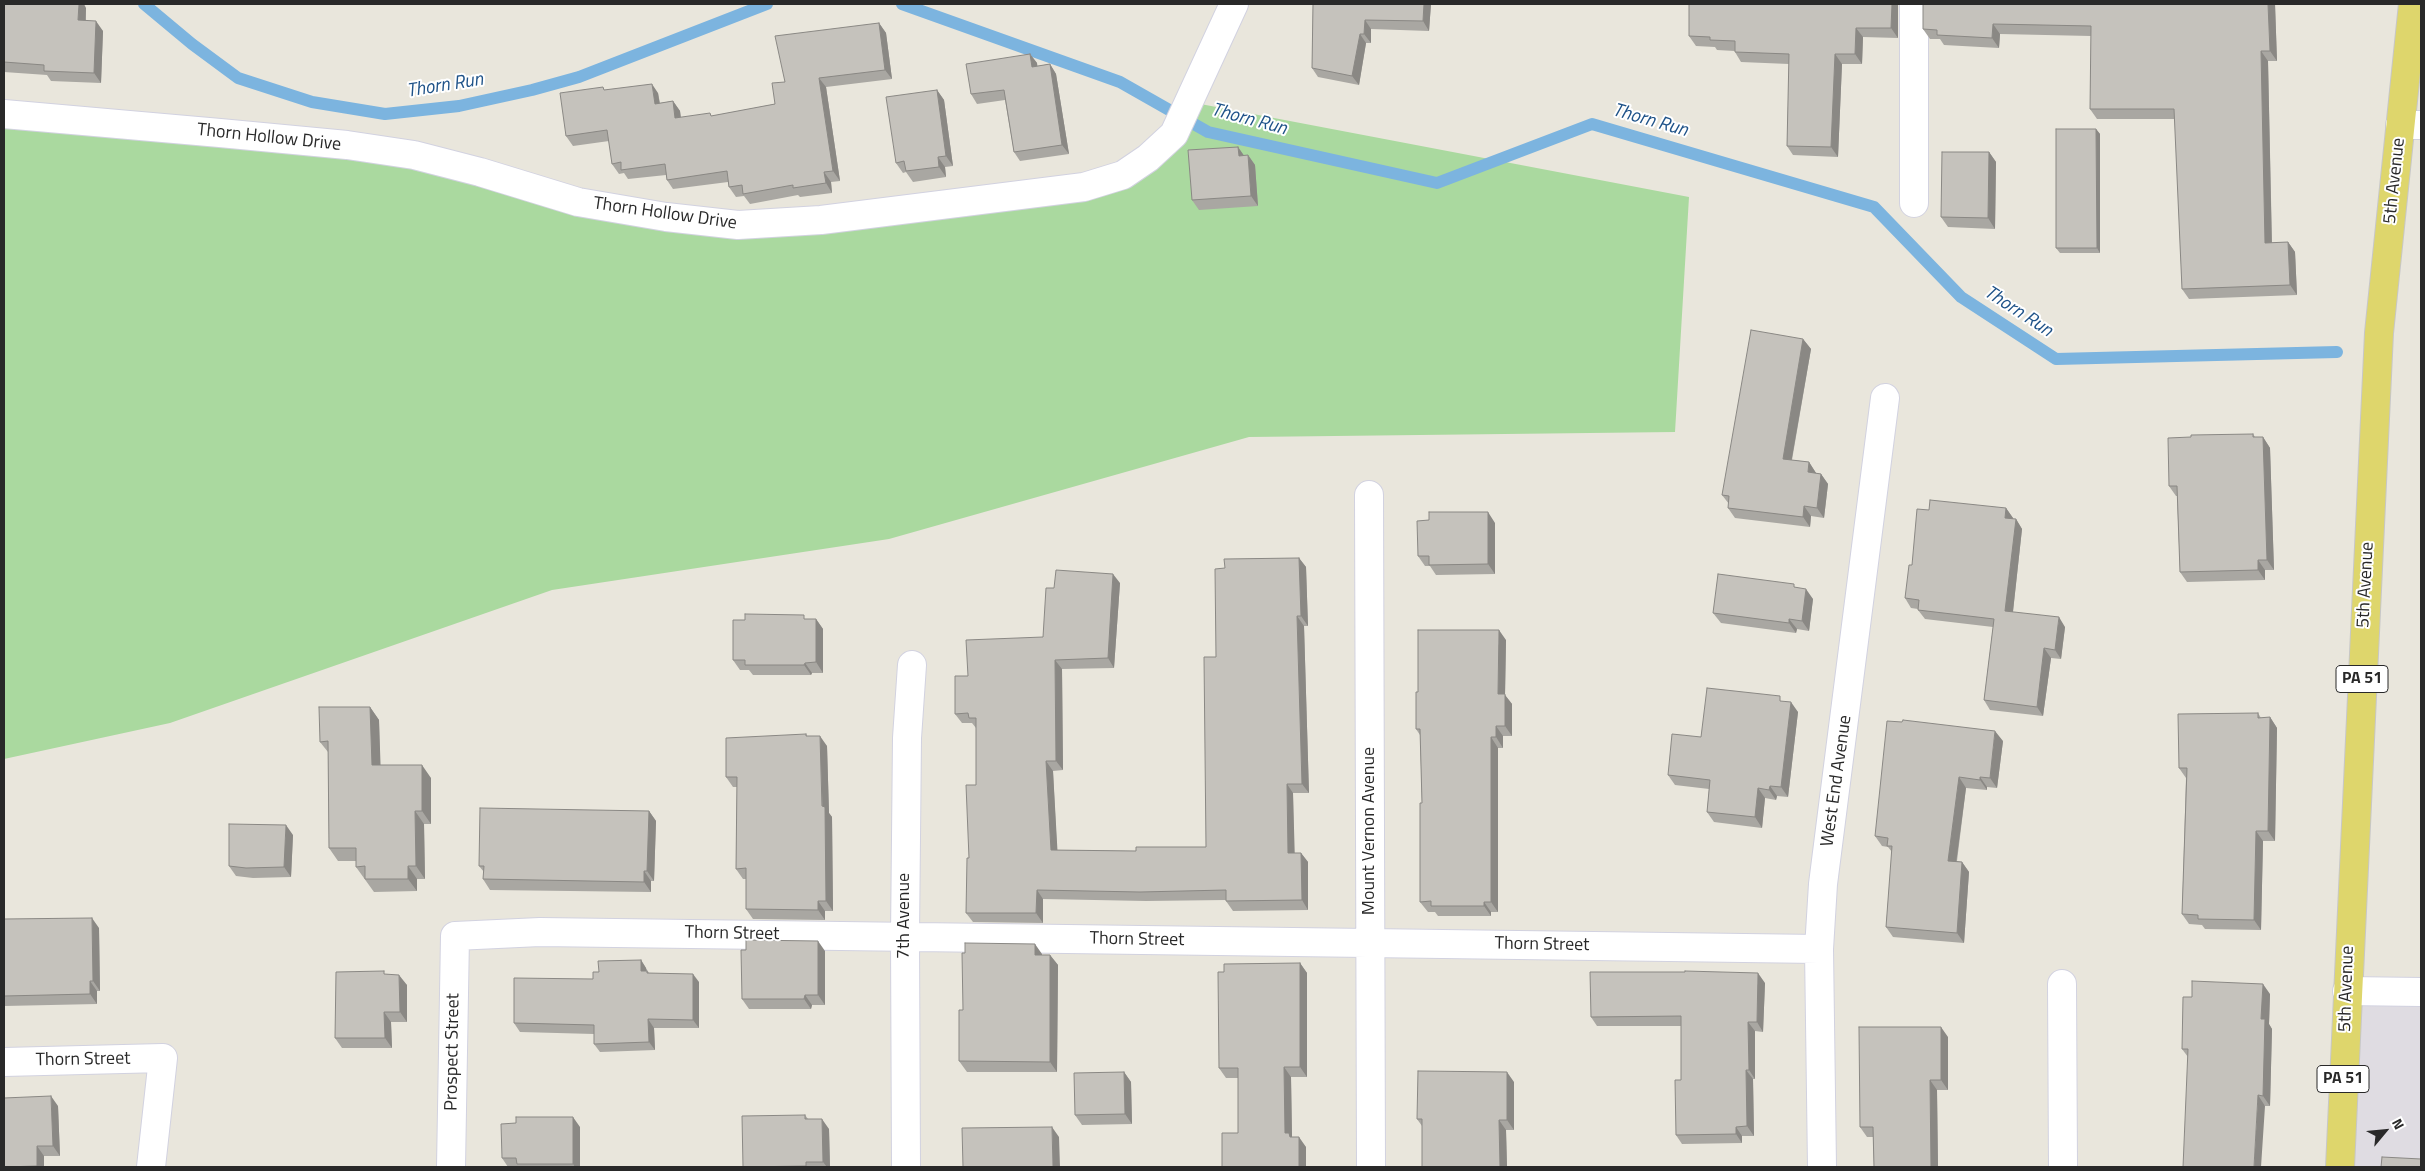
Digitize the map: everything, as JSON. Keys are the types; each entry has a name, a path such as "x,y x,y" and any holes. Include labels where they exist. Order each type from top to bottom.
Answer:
{"main road":[{"name":"5th Avenue","path":"2340,1167 2379,333 2411,125 2413,4"}],"street":[{"name":"Thorn Hollow Drive","path":"4,114 220,132 346,145 405,154 480,172 578,202 666,217 738,225 821,220 1084,187 1123,175 1148,158 1174,134 1234,4"},
{"path":"1914,4 1914,203"},
{"name":"West End Avenue","path":"1822,1167 1820,949 1823,884 1885,398"},
{"name":"Mount Vernon Avenue","path":"1368,495 1371,1167"},
{"name":"7th Avenue","path":"906,1167 905,936 907,738 912,665"},
{"name":"Thorn Street","path":"455,936 540,932 1820,949"},
{"name":"Prospect Street","path":"451,1167 455,936"},
{"path":"2062,984 2063,1167"},
{"path":"2347,991 2421,992"},
{"name":"Thorn Street","path":"4,1062 162,1058 151,1167"}],"shaded area":[{"path":"2347,991 2421,992 2421,1167 2340,1167"}],"green space":[{"path":"1190,102 1689,197 1675,432 1249,437 889,539 552,590 170,723 4,759 4,114 220,133 738,225 1123,175"}],"building":[{"path":"4,4 79,4 78,20 96,21 94,73 44,71 44,65 4,62"},
{"path":"1313,4 1424,4 1423,21 1365,20 1364,34 1360,34 1352,76 1312,68"},
{"path":"1689,4 1892,4 1891,28 1856,28 1855,54 1835,54 1831,147 1787,146 1789,54 1735,52 1735,41 1710,40 1710,37 1689,36"},
{"path":"1923,4 2268,4 2270,51 2261,51 2265,243 2288,242 2290,285 2182,289 2174,109 2090,109 2091,26 1993,24 1992,38 1937,35 1937,30 1923,29"},
{"path":"879,23 885,70 819,78 833,171 824,172 826,183 793,188 793,185 743,194 742,185 729,187 727,171 667,180 665,164 621,170 621,162 612,164 607,130 566,136 560,93 603,87 604,90 652,84 655,104 673,101 675,118 710,113 711,116 775,104 772,83 785,82 775,36"},
{"path":"1030,54 1032,67 1050,64 1062,145 1014,152 1004,90 971,94 966,64"},
{"path":"937,90 946,156 938,157 939,167 906,171 904,161 896,163 886,97"},
{"path":"2056,129 2096,129 2097,248 2056,248"},
{"path":"1238,147 1239,156 1248,155 1251,196 1192,200 1188,150"},
{"path":"1942,152 1989,152 1988,218 1941,217"},
{"path":"1751,330 1803,339 1783,459 1809,462 1808,472 1821,474 1817,508 1804,506 1803,517 1728,508 1729,496 1722,495"},
{"path":"2253,434 2253,437 2263,437 2267,560 2258,560 2258,570 2180,572 2177,486 2169,486 2168,438 2191,437 2191,435"},
{"path":"1930,500 2006,508 2005,518 2016,519 2005,611 2059,617 2055,650 2044,648 2037,707 1984,700 1994,619 1918,610 1919,600 1905,598 1909,565 1912,565 1917,509 1929,510"},
{"path":"1429,512 1488,512 1488,564 1429,565 1429,556 1418,556 1417,521 1429,520"},
{"path":"1299,558 1301,616 1297,616 1302,784 1287,784 1288,853 1301,853 1302,900 1226,901 1226,890 1140,892 1037,890 1036,913 966,913 967,858 969,858 966,785 976,785 976,718 969,718 968,713 955,714 955,676 968,676 966,640 1043,637 1046,588 1054,588 1056,570 1113,574 1108,658 1055,660 1056,761 1046,761 1051,850 1136,851 1136,847 1206,847 1204,657 1216,657 1215,569 1225,568 1224,559"},
{"path":"1718,574 1794,584 1794,587 1806,589 1802,621 1789,619 1789,623 1713,613"},
{"path":"745,614 804,615 804,619 816,619 816,662 805,663 804,665 745,665 745,660 733,660 733,620 745,620"},
{"path":"1418,630 1499,630 1498,694 1505,694 1505,726 1496,726 1496,737 1491,737 1491,902 1484,902 1484,906 1431,906 1431,901 1420,902 1420,803 1422,803 1420,729 1416,729"},
{"path":"1707,688 1780,696 1780,701 1791,702 1781,787 1770,786 1769,790 1758,788 1755,817 1707,812 1710,780 1668,775 1672,734 1701,737"},
{"path":"319,707 370,707 372,765 422,765 422,811 415,811 416,866 408,866 408,879 365,879 365,866 356,867 356,848 329,848 328,741 320,742"},
{"path":"2258,713 2258,718 2270,717 2268,831 2256,831 2254,920 2198,919 2198,915 2182,914 2187,768 2179,768 2178,714"},
{"path":"1903,720 1995,731 1990,778 1980,777 1980,780 1959,777 1948,861 1962,862 1957,933 1886,927 1892,846 1887,846 1888,838 1875,836 1887,721 1902,722"},
{"path":"806,734 806,736 820,736 822,806 825,807 826,901 818,901 818,910 746,909 746,868 736,869 737,777 726,777 726,738"},
{"path":"480,808 649,811 647,871 644,871 644,882 483,879 484,866 479,866"},
{"path":"229,824 286,825 284,867 246,868 229,866"},
{"path":"92,918 93,981 90,981 90,994 4,996 4,919"},
{"path":"746,940 818,941 818,995 805,995 804,999 742,999 741,950 746,950"},
{"path":"965,943 1035,944 1035,955 1050,955 1050,1062 959,1061 959,1010 963,1010 962,953 965,953"},
{"path":"641,960 641,971 647,971 647,973 693,974 693,1020 648,1019 649,1042 594,1044 594,1025 514,1023 514,978 593,979 593,972 599,972 598,961"},
{"path":"1300,963 1300,1067 1284,1067 1285,1133 1289,1133 1290,1137 1299,1137 1299,1167 1222,1167 1222,1133 1238,1133 1238,1068 1219,1068 1218,972 1224,972 1224,964"},
{"path":"384,971 384,974 399,975 400,1012 384,1012 385,1038 335,1038 336,972"},
{"path":"1685,971 1758,973 1757,1022 1748,1022 1749,1070 1746,1070 1747,1126 1736,1127 1736,1134 1676,1135 1675,1080 1681,1080 1681,1016 1591,1017 1590,972"},
{"path":"2192,981 2263,984 2261,1019 2265,1019 2263,1096 2258,1095 2254,1167 2183,1167 2188,1049 2182,1049 2183,997 2192,997"},
{"path":"1859,1027 1941,1027 1941,1080 1930,1080 1931,1167 1874,1167 1873,1127 1860,1127"},
{"path":"1418,1071 1507,1072 1507,1120 1499,1120 1500,1167 1422,1167 1422,1119 1417,1119"},
{"path":"1124,1072 1125,1114 1075,1115 1074,1073"},
{"path":"51,1096 53,1146 37,1146 37,1166 4,1167 4,1098"},
{"path":"805,1115 805,1119 822,1119 823,1162 806,1162 806,1166 743,1167 742,1116"},
{"path":"516,1117 573,1117 573,1164 517,1164 516,1158 502,1158 501,1124 516,1123"},
{"path":"1052,1127 1053,1167 963,1167 962,1128"},
{"path":"2382,1157 2421,1159 2421,1167 2381,1167"}],"waterway":[{"name":"Thorn Run","path":"144,4 192,44 238,78 312,102 385,114 459,106 532,90 579,77 767,4"},
{"name":"Thorn Run","path":"902,4 1120,82 1208,132 1437,183 1592,124 1874,207 1961,297 2056,359 2337,352"}]}
